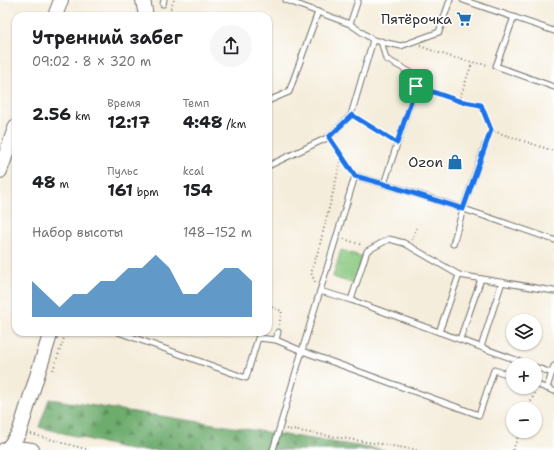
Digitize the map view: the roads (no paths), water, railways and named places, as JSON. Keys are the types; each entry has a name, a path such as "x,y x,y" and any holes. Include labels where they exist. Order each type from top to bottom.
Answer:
{"main road":[{"path":"56,12 61,0"},
{"path":"143,0 145,12"},
{"path":"0,171 12,137"},
{"path":"7,448 19,434 50,336"},
{"path":"7,448 32,450"}],"lane":[{"path":"286,0 350,24 373,40 401,46 438,32 450,0"},
{"path":"350,24 358,0"},
{"path":"462,0 554,31"},
{"path":"480,6 482,0"},
{"path":"272,100 289,92 318,12"},
{"path":"514,17 496,66 554,87"},
{"path":"272,164 329,137 352,115 373,40"},
{"path":"381,41 386,59 410,72 416,86 384,184"},
{"path":"452,244 485,145"},
{"path":"273,450 355,176 463,209 554,240"},
{"path":"351,300 367,250 389,239 404,243 460,275 554,291"},
{"path":"439,332 460,275"},
{"path":"460,340 480,279"},
{"path":"480,347 502,282"},
{"path":"320,291 351,300 511,358"},
{"path":"276,340 278,332"},
{"path":"129,336 246,378 258,338 276,340 302,351 479,415 494,370 506,374"},
{"path":"547,388 554,366"},
{"path":"542,369 552,373"},
{"path":"542,387 554,391"}],"place":[{"name":"Пятёрочка","path":"464,19"},
{"name":"Ozon","path":"455,162"}]}
